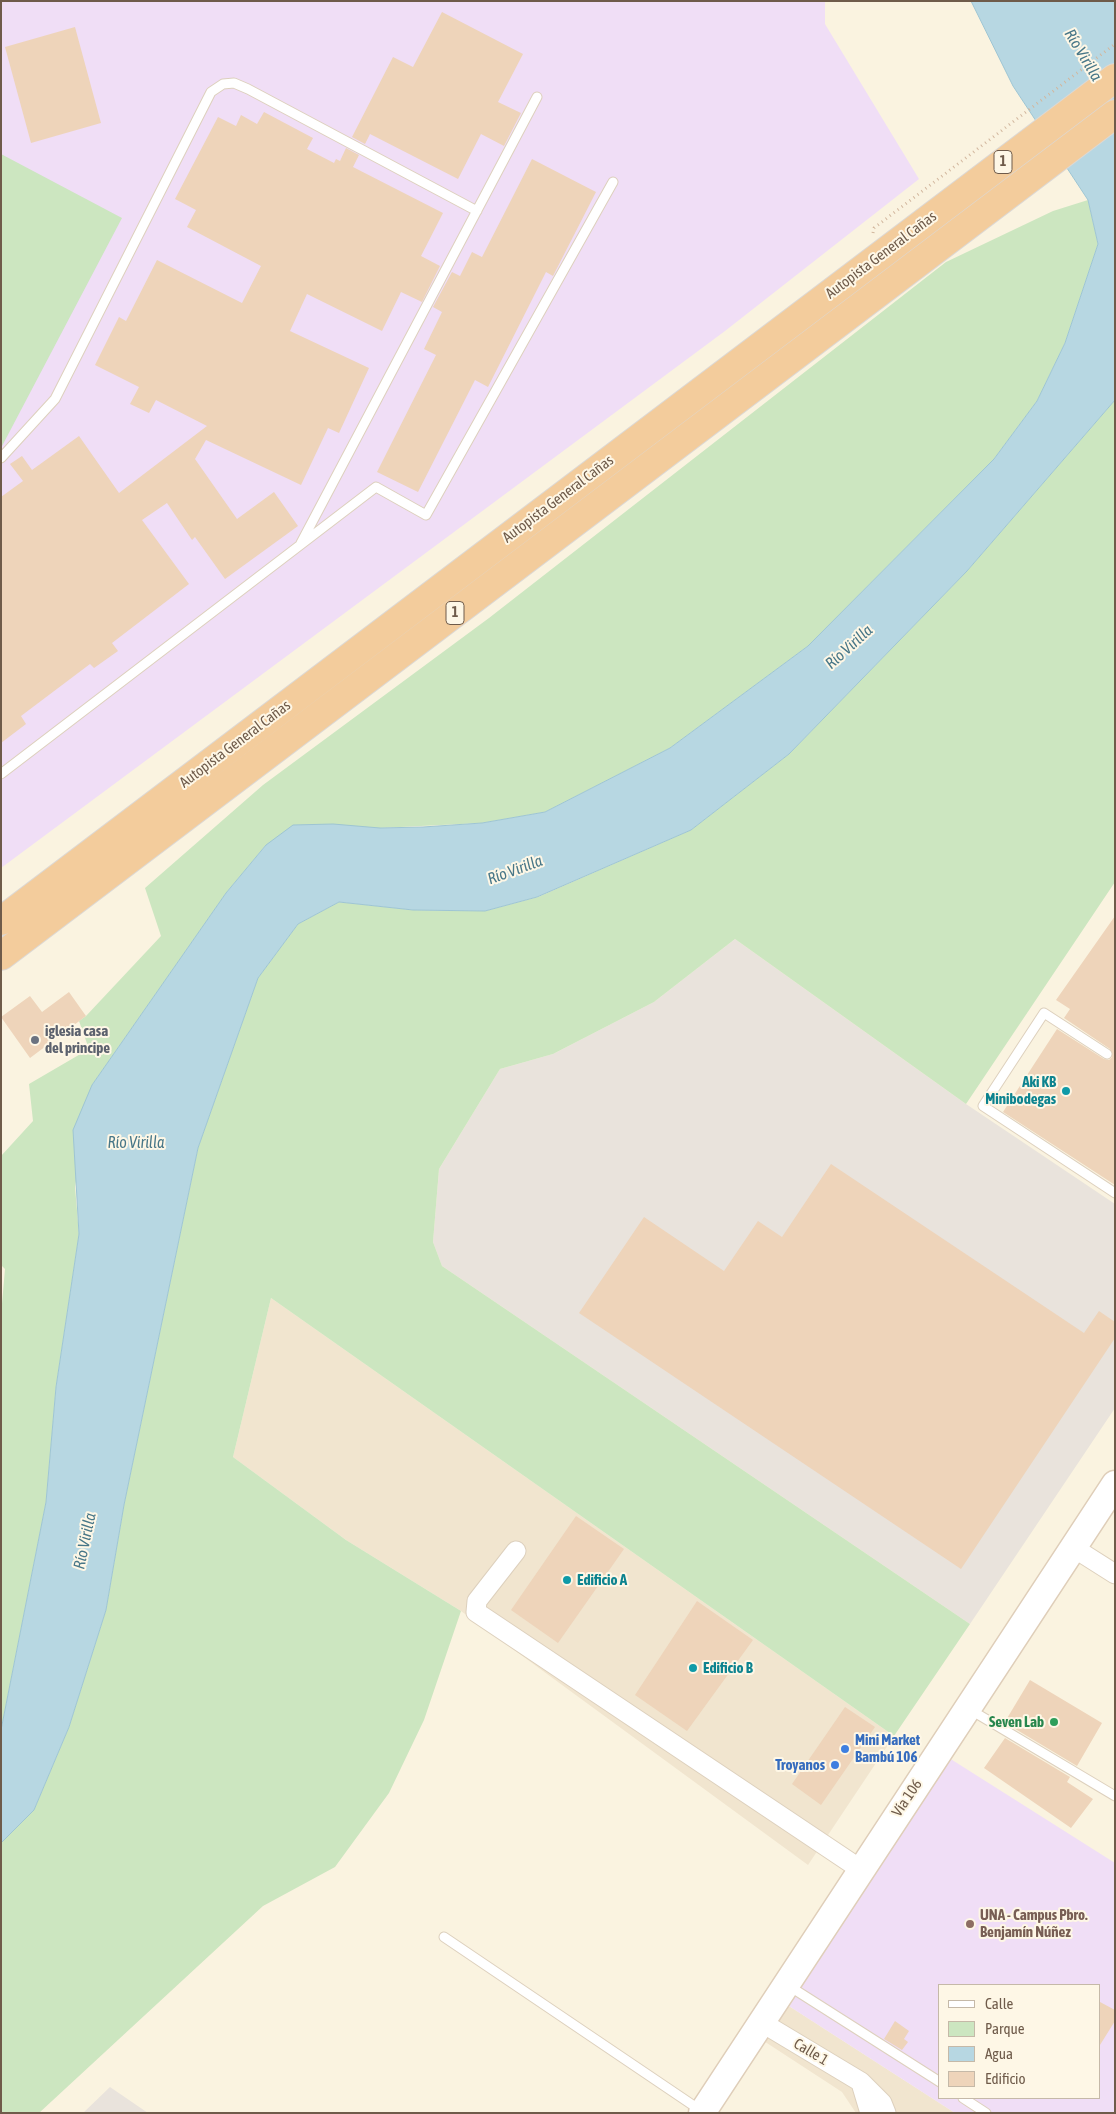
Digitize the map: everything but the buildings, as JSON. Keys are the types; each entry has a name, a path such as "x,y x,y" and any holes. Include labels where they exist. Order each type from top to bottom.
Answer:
{"highway":[{"name":"Autopista General Cañas","path":"1,921 883,237 1115,78"},
{"name":"Autopista General Cañas","path":"1,956 1115,114"}],"main road":[{"name":"Vía 106","path":"702,2112 860,1869 1115,1484"}],"street":[{"path":"1074,1548 1115,1574"},
{"path":"516,1551 477,1601 476,1612 860,1869"},
{"name":"Calle 1","path":"761,2022 861,2082 882,2103 886,2113"},
{"path":"861,2082 870,2113"}],"lane":[{"path":"1,458 55,399 211,92 223,84 234,83 248,88 477,211"},
{"path":"299,548 537,97"},
{"path":"1,774 299,548 376,487 426,515 613,182"},
{"path":"1107,1054 1044,1013 983,1106 1115,1194"},
{"path":"968,1708 1115,1796"},
{"path":"444,1937 702,2112"},
{"path":"787,1984 938,2081"},
{"path":"965,2099 986,2113"}],"path":[{"path":"883,237 1115,44"}],"shaded area":[{"path":"1,1 825,1 825,24 919,179 725,331 1,868"},
{"path":"735,939 966,1104 1115,1204 1115,1408 970,1624 442,1266 433,1242 439,1169 500,1069 553,1054 654,1002"},
{"path":"271,1298 894,1736 808,1865 461,1611 346,1540 233,1457"},
{"name":"UNA - Campus Pbro. Benjamín Núñez","path":"938,1751 1115,1863 1115,2113 955,2113 778,1999"},
{"path":"778,1999 955,2113 856,2113 842,2092 753,2034"},
{"path":"110,2087 148,2113 83,2113"}],"green space":[{"path":"1,154 122,218 1,448"},
{"path":"1088,200 1098,244 1065,343 1037,401 994,459 808,646 670,748 545,812 482,823 380,828 266,845 226,893 92,1085 75,1187 79,1234 56,1387 46,1502 1,1730 1,1315 5,1269 1,1265 1,1156 33,1121 29,1084 89,1049 79,1021 86,1016 161,936 145,888 263,785 489,618 946,262 1053,211"},
{"path":"1115,400 1115,882 966,1104 735,939 654,1002 553,1054 500,1069 439,1169 433,1242 442,1266 970,1624 894,1736 271,1298 233,1457 346,1540 461,1611 424,1720 389,1793 335,1867 263,1906 39,2113 1,2113 1,1843 34,1810 69,1727 106,1610 124,1505 198,1148 258,978 298,924 339,902 413,910 485,911 538,897 691,830 789,754 967,571"}],"water":[{"name":"Río Virilla","path":"971,1 1115,1 1115,400 967,571 789,754 691,830 537,897 485,911 413,910 339,902 298,924 258,978 198,1148 124,1505 106,1610 69,1727 34,1810 1,1843 1,1730 46,1502 56,1387 79,1234 73,1130 92,1085 226,893 266,845 293,825 333,824 380,828 423,827 482,823 545,812 670,748 808,646 994,459 1037,401 1065,343 1098,244 1088,200 1013,86"}],"place":[{"name":"iglesia casa del principe","path":"35,1040"},
{"name":"Aki KB Minibodegas","path":"1066,1091"},
{"name":"Edificio A","path":"567,1580"},
{"name":"Edificio B","path":"693,1668"},
{"name":"Seven Lab","path":"1054,1722"},
{"name":"Mini Market Bambú 106","path":"845,1749"},
{"name":"Troyanos","path":"835,1765"},
{"name":"UNA - Campus Pbro. Benjamín Núñez","path":"970,1924"}]}
